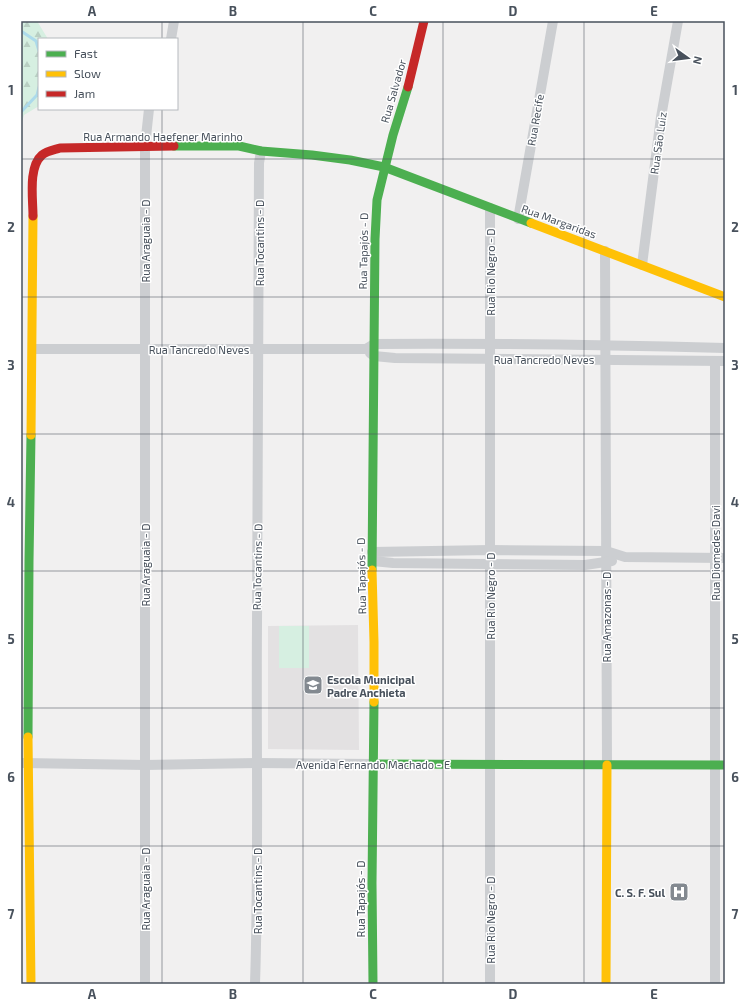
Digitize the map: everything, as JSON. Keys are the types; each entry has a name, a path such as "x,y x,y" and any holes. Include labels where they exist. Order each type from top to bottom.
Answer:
{"street":[{"path":"171,38 174,21"},
{"name":"Rua Salvador","path":"384,168 412,73 424,21"},
{"name":"Rua Recife","path":"518,219 553,21"},
{"name":"Rua São Luiz","path":"642,265 662,117 678,21"},
{"name":"Rua Araguaia - D","path":"145,984 145,146 149,110"},
{"name":"Rua Armando Haefener Marinho","path":"33,349 32,172 39,157 47,151 60,148 239,146 261,151 342,159 384,168"},
{"name":"Rua Tocantins - D","path":"255,984 257,916 257,618 260,349 259,163 261,151"},
{"name":"Rua Margaridas","path":"384,168 725,297"},
{"name":"Rua Tapajós - D","path":"370,347 377,200 384,168"},
{"name":"Rua Rio Negro - D","path":"490,208 490,984"},
{"name":"Rua Amazonas - D","path":"604,251 607,765 606,984"},
{"name":"Rua Tancredo Neves","path":"33,349 260,349 491,344 605,344 725,348"},
{"path":"370,347 374,356"},
{"path":"31,984 24,763 33,349"},
{"name":"Rua Tapajós - D","path":"373,984 374,356"},
{"name":"Rua Tancredo Neves","path":"374,356 396,358 720,361"},
{"name":"Rua Diomedes Davi","path":"715,984 720,765 720,361"},
{"path":"373,557 491,550 606,551 625,557 720,558"},
{"path":"373,557 393,563 491,565 585,565 606,563 625,557"},
{"name":"Avenida Fernando Machado - E","path":"24,763 145,765 257,763 720,765"}],"shaded area":[{"name":"Escola Municipal Padre Anchieta","path":"358,625 359,750 268,749 268,626"}],"green space":[{"path":"21,21 37,21 47,38 38,38 38,107 24,115 21,125"},
{"path":"279,626 309,626 309,668 279,668"}],"waterway":[{"path":"21,31 36,41 38,48"},
{"path":"21,112 37,95 38,91"}],"traffic: fast":[{"path":"372,570 375,239 377,200 393,135 408,87"},
{"path":"174,146 239,146 261,151 350,160 384,167 531,223"},
{"path":"28,737 31,435"},
{"path":"373,984 372,883 374,702"},
{"path":"373,764 725,765"}],"traffic: slow":[{"path":"31,435 33,216"},
{"path":"531,223 725,297"},
{"path":"372,570 374,702"},
{"path":"28,737 31,984"},
{"path":"606,984 607,765"}],"traffic: jam":[{"path":"408,87 424,21"},
{"path":"33,216 33,175 38,160 46,152 60,148 174,146"}],"place":[{"name":"Escola Municipal Padre Anchieta","path":"313,685"},
{"name":"C. S. F. Sul","path":"679,892"}]}
